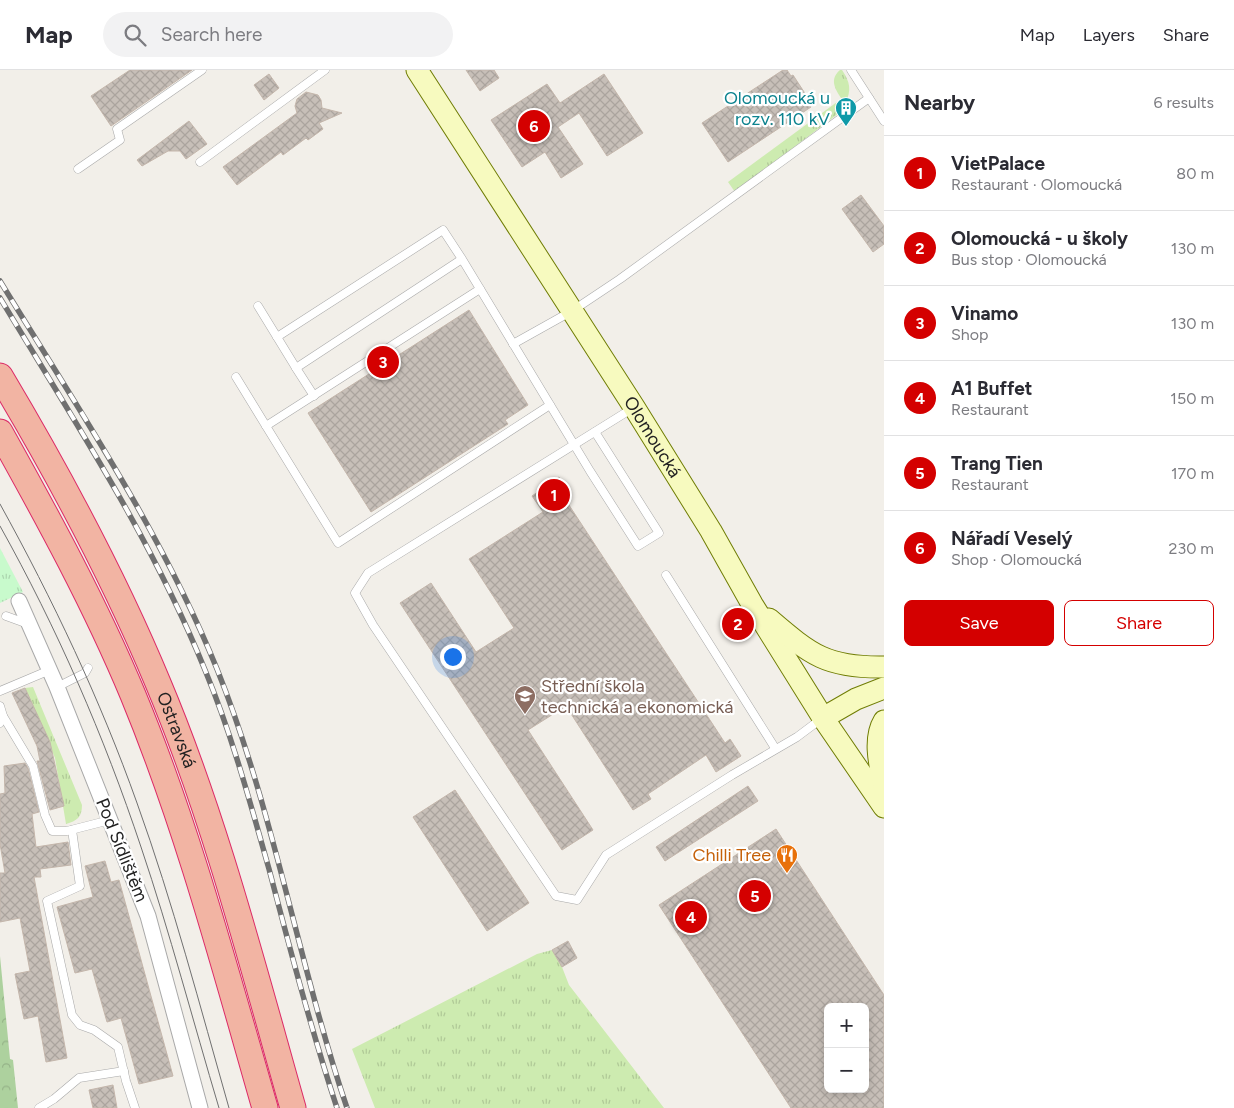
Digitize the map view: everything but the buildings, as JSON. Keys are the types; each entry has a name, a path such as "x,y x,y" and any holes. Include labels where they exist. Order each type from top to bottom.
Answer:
{"highway":[{"name":"Ostravská","path":"0,376 56,473 91,541 158,683 205,810 254,968 293,1108"},
{"name":"Ostravská","path":"0,432 68,557 99,620 136,703 176,809 265,1108"},
{"path":"254,968 308,1108"},
{"path":"254,1072 259,1108"}],"main road":[{"name":"Olomoucká","path":"417,70 634,407 707,524 752,604 823,718 884,807"},
{"path":"752,604 799,644 816,655 836,663 884,667"},
{"path":"823,718 856,699 884,688"},
{"path":"884,721 879,736 879,749 884,786"}],"street":[{"name":"Pod Sídlištěm","path":"19,601 57,687 148,916 200,1108"}],"lane":[{"path":"78,169 120,140 117,129 202,70"},
{"path":"200,162 325,70"},
{"path":"851,70 884,121"},
{"path":"513,344 572,311 620,279 869,98"},
{"path":"277,337 443,230 638,546 659,533 595,432"},
{"path":"296,368 462,259"},
{"path":"266,426 480,289"},
{"path":"258,306 314,396"},
{"path":"236,377 338,543 550,405"},
{"path":"634,407 575,446 368,573 355,593 373,626 556,896 577,900 606,855 775,748 796,737 823,718"},
{"path":"666,575 775,748"},
{"path":"6,616 30,625"},
{"path":"57,687 85,673 88,668"},
{"path":"0,691 50,670"},
{"path":"0,706 2,719 33,766 45,815 52,831 72,830 110,820"},
{"path":"72,830 80,886 47,901 72,1015 80,1026 94,1030 118,1047 135,1108"},
{"path":"40,1108 79,1078 124,1071"}],"green space":[{"path":"840,70 845,74 849,86 849,94 845,104 834,83 834,78"},
{"path":"837,102 843,110 735,192 728,182"},
{"path":"0,548 23,592 0,603"},
{"path":"33,687 82,805 78,818 66,824 55,758 25,688"},
{"path":"552,950 562,967 569,985 664,1108 375,1108 352,1049 537,954"},
{"path":"0,956 10,1059 13,1060 18,1108 0,1108"}],"tram line":[{"path":"0,504 57,613 123,764 174,917 229,1108"},
{"path":"0,526 60,643 95,724 127,806 172,944 219,1108"}],"railway":[{"path":"0,281 88,423 144,519 195,618 217,669 254,777 314,998 347,1108"},
{"path":"0,298 83,434 136,527 184,621 205,670 224,719 240,769 337,1108"}],"place":[{"name":"Nářadí Veselý","path":"534,126"},
{"name":"Olomoucká u rozv. 110 kV","path":"846,127"},
{"name":"Vinamo","path":"383,362"},
{"name":"VietPalace","path":"554,495"},
{"name":"Olomoucká - u školy","path":"738,624"},
{"name":"Střední škola technická a ekonomická","path":"525,715"},
{"name":"Chilli Tree","path":"787,874"},
{"name":"Trang Tien","path":"755,896"},
{"name":"A1 Buffet","path":"691,917"}]}
